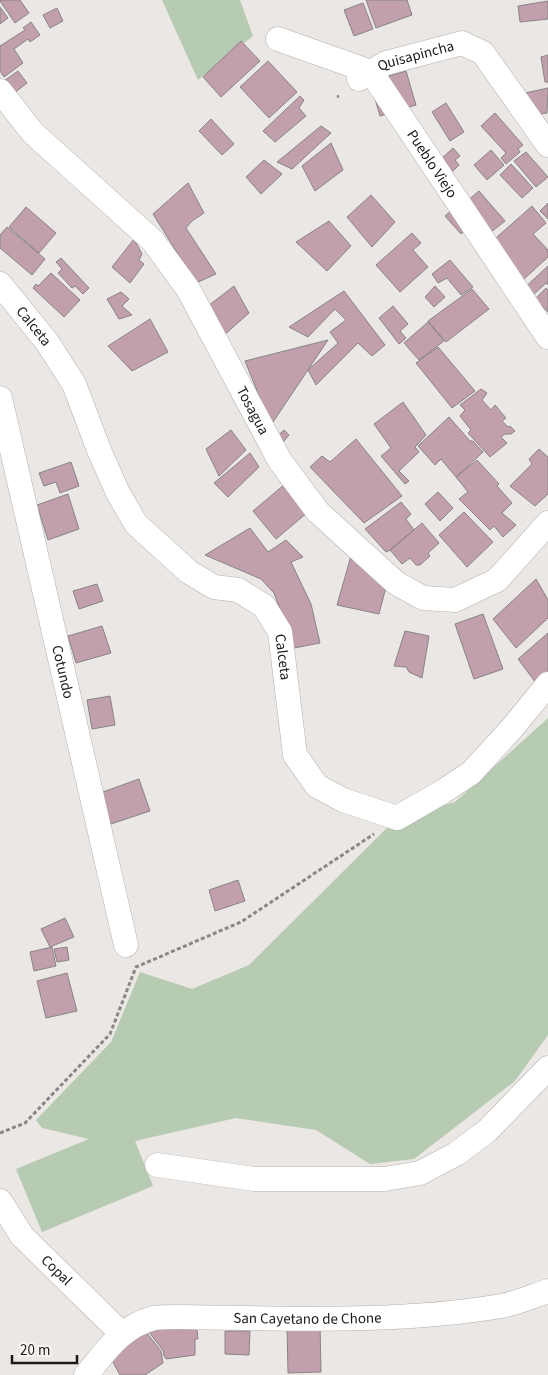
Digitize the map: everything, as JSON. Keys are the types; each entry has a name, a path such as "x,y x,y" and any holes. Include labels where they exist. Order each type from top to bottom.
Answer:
{"street":[{"path":"278,39 365,75"},
{"name":"Quisapincha","path":"365,75 386,63 462,44 483,53 548,145"},
{"name":"Pueblo Viejo","path":"365,75 548,337"},
{"name":"Tosagua","path":"0,92 34,132 153,241 188,289 280,461 318,512 396,583 423,598 455,600 497,580 548,523"},
{"name":"Calceta","path":"0,284 47,342 74,384 99,450 118,493 136,524 189,572 214,587 238,590 264,606 268,612 280,632 295,755 317,786 344,800 397,818"},
{"name":"Cotundo","path":"0,398 126,945"},
{"path":"397,818 471,773 513,727 548,684"},
{"path":"157,1165 254,1179 385,1179 420,1173 456,1154 487,1131 548,1068"},
{"name":"Copal","path":"0,1201 22,1236 122,1334"},
{"name":"San Cayetano de Chone","path":"86,1375 122,1334 137,1324 155,1318 337,1319 428,1314 502,1305 548,1291"}],"path":[{"path":"0,1133 25,1123 110,1034 136,967 241,922 397,818"}],"green space":[{"path":"162,0 240,0 253,36 198,80"},
{"path":"548,718 548,1035 515,1081 414,1159 370,1164 316,1130 236,1118 135,1141 153,1186 42,1232 16,1169 89,1139 42,1128 36,1120 111,1042 140,972 192,989 249,965 397,818 455,802"}],"building":[{"path":"1,0 20,0 29,13 15,23"},
{"path":"366,0 407,0 412,15 376,28"},
{"path":"548,1 548,19 520,22 518,6"},
{"path":"363,3 373,29 354,36 344,10"},
{"path":"0,7 8,18 0,24"},
{"path":"57,8 63,21 50,28 43,15"},
{"path":"31,22 40,35 30,42 28,39 14,49 23,63 4,77 0,71 0,46 25,30 23,28"},
{"path":"241,41 260,61 221,97 203,77"},
{"path":"548,55 548,82 545,82 541,57"},
{"path":"268,61 297,92 269,118 240,87"},
{"path":"18,71 27,83 13,94 4,81"},
{"path":"406,71 416,105 380,116 370,82"},
{"path":"548,88 547,113 538,114 525,93"},
{"path":"300,96 304,100 299,108 306,116 275,142 263,131"},
{"path":"446,103 464,132 450,141 432,112"},
{"path":"495,113 523,145 518,149 520,152 506,164 501,158 506,153 481,126"},
{"path":"211,119 234,144 222,155 199,131"},
{"path":"321,126 331,133 292,169 277,162"},
{"path":"331,143 343,170 315,191 302,166"},
{"path":"453,148 460,156 455,160 459,165 450,174 428,171"},
{"path":"491,150 504,165 487,180 474,165"},
{"path":"526,152 548,177 536,187 514,161"},
{"path":"264,160 282,174 261,194 246,177"},
{"path":"511,164 533,188 522,198 500,175"},
{"path":"188,183 204,213 192,221 186,228 216,274 196,283 153,214"},
{"path":"479,191 505,221 485,237 460,207"},
{"path":"371,195 395,222 372,247 347,217"},
{"path":"548,203 548,219 540,211"},
{"path":"532,206 546,223 533,234 548,250 548,257 511,291 478,254"},
{"path":"26,207 56,233 39,253 9,227"},
{"path":"456,207 472,225 461,234 445,216"},
{"path":"329,221 351,246 327,271 296,242"},
{"path":"7,227 45,259 32,275 0,248 0,235"},
{"path":"412,233 421,243 413,250 428,267 400,292 376,265"},
{"path":"134,239 142,254 139,260 144,264 130,283 112,267"},
{"path":"61,258 89,288 83,294 75,286 72,288 58,273 62,269 56,262"},
{"path":"450,260 473,287 461,295 447,278 438,283 432,274"},
{"path":"548,266 548,285 546,283 532,296 520,292"},
{"path":"51,273 80,300 64,317 33,288 36,284 38,286"},
{"path":"234,286 249,313 223,336 208,306"},
{"path":"435,286 445,297 434,307 425,297"},
{"path":"546,288 548,290 548,312 535,299"},
{"path":"472,289 489,309 446,342 428,321"},
{"path":"344,291 385,345 372,356 358,343 316,385 308,370 338,343 330,332 346,320 335,309 308,337 289,327"},
{"path":"121,292 129,299 122,306 132,315 119,319 107,299"},
{"path":"393,306 408,324 400,331 406,338 399,344 379,318"},
{"path":"150,319 168,352 132,371 108,346"},
{"path":"428,322 444,341 419,360 404,343"},
{"path":"328,340 271,425 245,361"},
{"path":"438,347 475,391 452,408 416,363"},
{"path":"481,389 487,393 482,400 491,410 495,405 506,418 502,421 515,431 501,437 507,443 490,457 468,433 471,430 460,416 465,410 460,405"},
{"path":"403,402 426,435 415,447 419,452 399,471 409,481 405,484 381,456 391,448 374,424"},
{"path":"449,417 470,441 473,441 483,452 456,477 441,459 435,465 418,446"},
{"path":"231,430 246,450 219,476 206,449"},
{"path":"284,430 289,435 280,446 270,443"},
{"path":"356,439 402,496 364,523 310,467 322,456 330,462"},
{"path":"539,449 548,457 548,494 535,506 510,486 532,464 529,459"},
{"path":"250,453 259,467 228,497 214,483"},
{"path":"477,460 499,484 497,486 512,503 502,513 516,525 503,537 494,526 490,530 459,499 468,492 456,477"},
{"path":"71,462 79,486 60,493 56,482 44,486 39,473"},
{"path":"285,484 308,512 276,539 253,511"},
{"path":"438,492 453,508 440,521 425,504"},
{"path":"68,494 79,529 48,540 37,505"},
{"path":"401,502 411,514 406,519 414,530 386,552 365,529"},
{"path":"464,512 493,542 467,567 439,535"},
{"path":"422,523 439,543 428,553 430,556 420,565 416,565 410,558 402,564 390,550"},
{"path":"250,528 268,552 286,540 303,557 291,562 311,604 320,643 294,648 274,593 261,579 205,555"},
{"path":"351,556 387,583 379,614 337,605"},
{"path":"536,579 548,600 548,618 516,648 493,619"},
{"path":"97,584 103,601 79,609 73,591"},
{"path":"483,614 503,669 474,679 455,624"},
{"path":"102,626 111,653 76,663 68,636"},
{"path":"405,631 429,636 422,678 409,672 406,667 394,666"},
{"path":"548,633 548,699 518,659"},
{"path":"110,696 115,725 92,729 87,700"},
{"path":"139,779 150,811 111,824 100,793"},
{"path":"238,880 245,901 215,911 209,890"},
{"path":"65,918 74,937 50,947 41,929"},
{"path":"52,947 56,966 34,971 30,952"},
{"path":"67,947 69,960 57,962 54,949"},
{"path":"67,973 77,1011 46,1018 37,981"},
{"path":"196,1321 198,1339 195,1339 195,1355 166,1359 163,1354 164,1352 149,1332 167,1325"},
{"path":"320,1325 321,1372 288,1373 287,1326"},
{"path":"225,1331 250,1331 249,1355 225,1354"},
{"path":"134,1332 147,1333 161,1351 163,1363 145,1375 120,1375 109,1355"}]}
